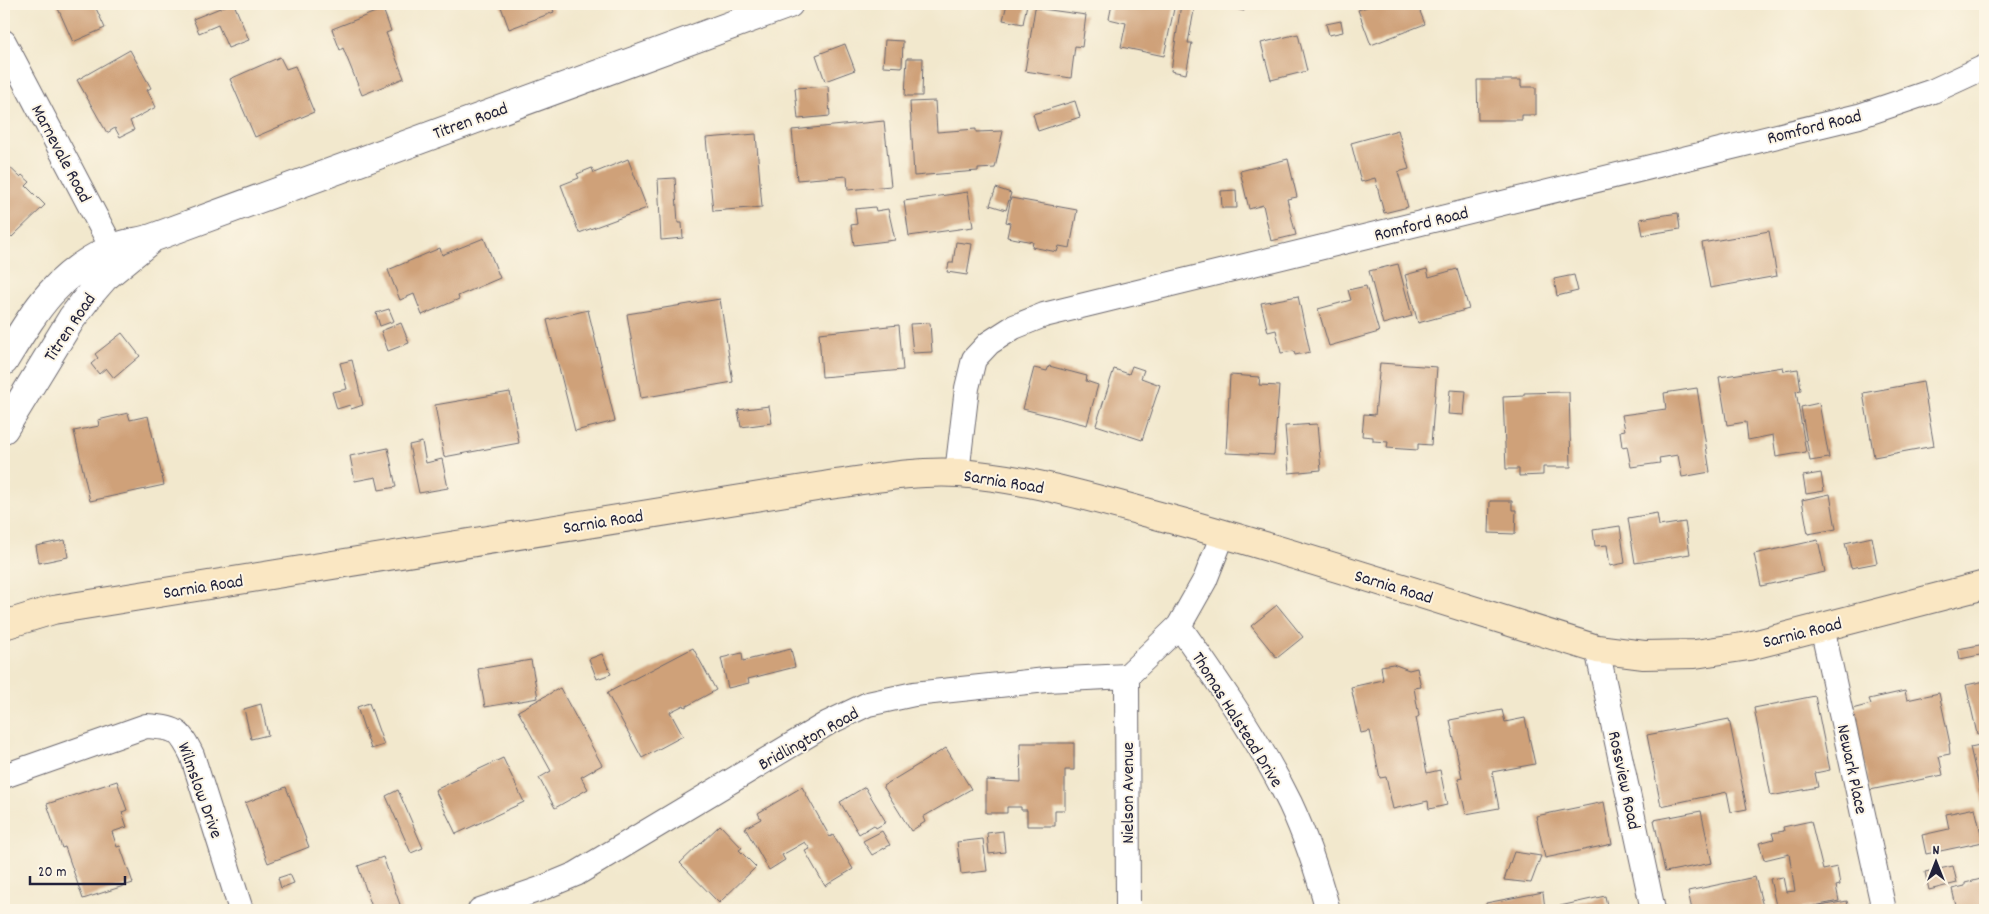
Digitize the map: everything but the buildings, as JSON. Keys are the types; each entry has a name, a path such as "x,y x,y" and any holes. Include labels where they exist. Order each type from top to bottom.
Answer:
{"main road":[{"name":"Sarnia Road","path":"4,625 53,610 808,488 894,476 957,473 1011,479 1070,492 1223,534 1597,649 1644,655 1695,654 1749,646 1985,585"}],"street":[{"name":"Titren Road","path":"4,361 42,301 61,281 75,270 116,256 152,238 789,4"},
{"name":"Marnevale Road","path":"7,57 116,256"},
{"name":"Romford Road","path":"957,473 967,388 974,359 989,343 1014,327 1044,315 1859,116 1933,91 1985,66"},
{"name":"Titren Road","path":"4,429 72,318 116,256"},
{"path":"1127,676 1179,626 1205,580 1223,534"},
{"name":"Thomas Halstead Drive","path":"1179,626 1253,736 1290,804 1317,870 1328,910"},
{"name":"Newark Place","path":"1822,628 1884,910"},
{"name":"Rossview Road","path":"1597,649 1653,910"},
{"name":"Bridlington Road","path":"480,910 576,874 828,723 868,704 914,694 1046,680 1127,676"},
{"name":"Nielson Avenue","path":"1127,676 1128,910"},
{"name":"Wilmslow Drive","path":"4,776 146,726 167,728 182,735 192,755 241,910"}]}
